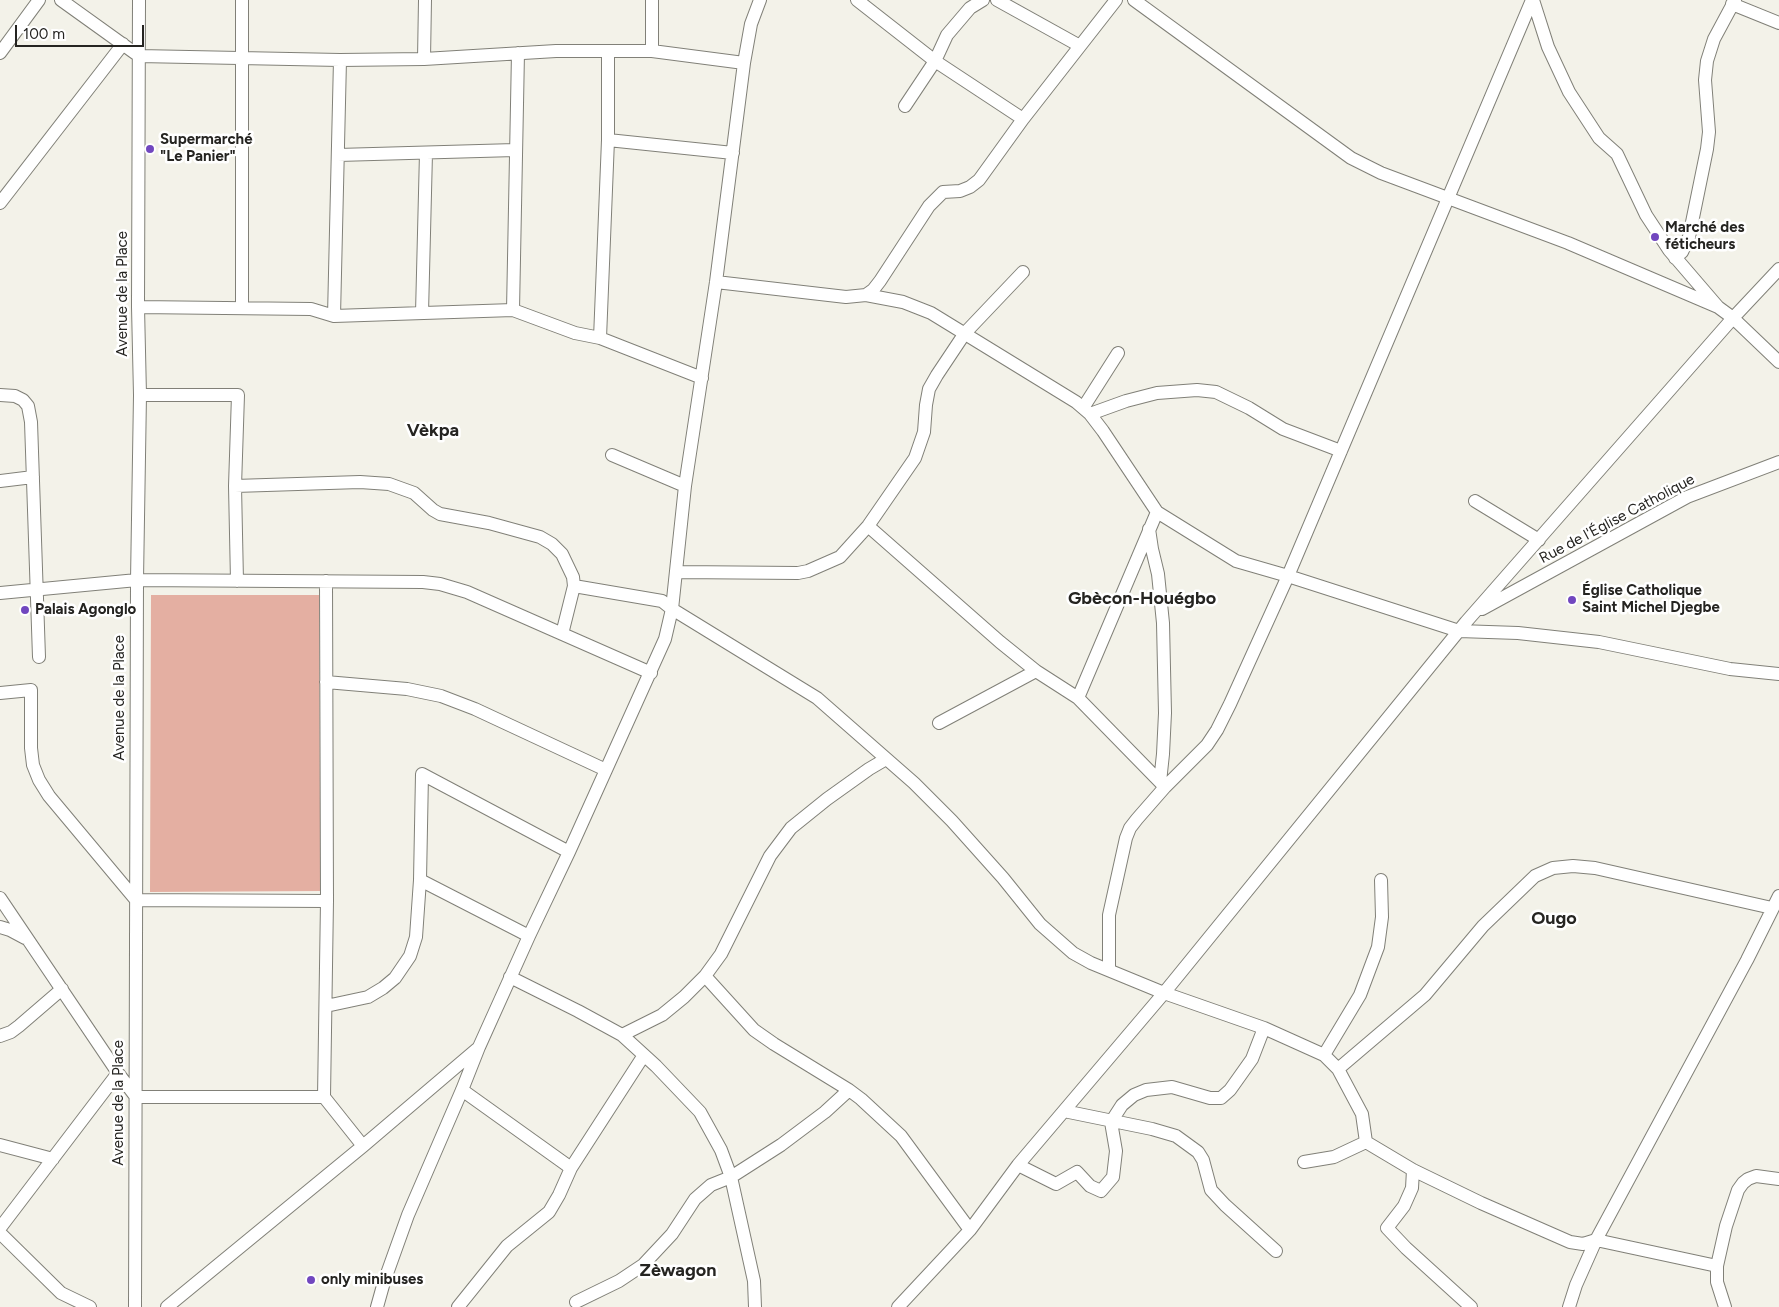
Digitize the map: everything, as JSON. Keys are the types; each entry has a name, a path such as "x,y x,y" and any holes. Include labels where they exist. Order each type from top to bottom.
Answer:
{"street":[{"path":"0,53 39,0"},
{"path":"61,0 139,56 340,60 556,51 652,51 744,63"},
{"name":"Avenue de la Place","path":"135,1307 136,580 140,395 138,307 139,0"},
{"path":"242,0 242,307"},
{"path":"424,0 424,58"},
{"path":"652,0 652,51"},
{"path":"377,1307 408,1215 479,1047 665,639 672,610 685,486 716,282 744,63 751,24 760,0"},
{"path":"857,0 935,61 1023,120"},
{"path":"905,106 935,61 947,35 970,8 983,0"},
{"path":"998,0 1080,46"},
{"path":"866,295 880,281 929,206 943,192 960,191 970,187 979,180 1116,0"},
{"path":"1134,0 1351,158 1382,174 1568,243 1718,307"},
{"path":"1109,970 1109,915 1126,838 1130,828 1163,785 1196,758 1217,730 1288,576 1533,0"},
{"path":"1533,0 1548,47 1569,92 1599,138 1617,154 1646,216 1675,258 1718,307 1733,318 1779,362"},
{"path":"1675,258 1682,252 1688,237 1707,149 1709,132 1705,80 1707,61 1714,39 1734,2 1779,23"},
{"path":"0,203 123,44"},
{"path":"600,338 608,140 608,51"},
{"path":"513,310 518,53"},
{"path":"334,316 340,60"},
{"path":"608,140 733,153"},
{"path":"338,155 516,150"},
{"path":"422,313 426,153"},
{"path":"898,1307 970,1230 1018,1165 1164,993 1474,613 1733,318 1779,269"},
{"path":"676,572 788,574 808,571 840,556 868,526 915,458 921,446 930,389 937,374 965,333 1023,272"},
{"path":"716,282 846,297 866,295 887,298 917,307 965,333 1059,390 1087,411 1157,512 1236,561 1459,631 1518,633 1599,642 1730,669 1779,674"},
{"path":"138,307 311,309 334,316 513,310 575,333 600,338 702,378"},
{"path":"1087,411 1118,353"},
{"path":"1087,411 1157,393 1197,390 1216,392 1249,408 1283,428 1342,451"},
{"path":"0,395 15,396 23,400 28,406 31,422 39,657"},
{"path":"140,395 238,395 235,486 237,581"},
{"path":"612,455 685,486"},
{"name":"Rue de l'Église Catholique","path":"1474,613 1687,497 1779,462"},
{"path":"0,481 33,477"},
{"path":"235,486 360,482 389,484 414,493 440,514 514,529 540,537 552,544 562,554 574,586 562,634"},
{"path":"1475,502 1539,540"},
{"path":"1078,698 1157,512"},
{"path":"868,526 949,598 1036,671 1078,698 1163,785"},
{"path":"1150,529 1152,549 1158,574 1163,623 1163,785"},
{"path":"0,593 136,580 423,582 440,584 467,592 651,673"},
{"path":"326,581 327,900 324,1098 364,1146"},
{"path":"574,586 659,600 672,610 817,698 914,783 952,821 1040,924 1072,953 1091,963 1164,993 1264,1028 1324,1055 1338,1069 1362,1114 1366,1142"},
{"path":"940,723 1036,671"},
{"path":"326,682 407,690 441,696 475,709 606,770"},
{"path":"0,693 31,690 31,748 33,765 39,780 49,796 136,900 327,900"},
{"path":"622,1036 662,1015 705,976 721,954 770,856 791,828 847,784 886,759"},
{"path":"326,1006 368,997 383,988 396,978 414,947 420,880 422,774 569,852"},
{"path":"1338,1069 1425,995 1483,926 1534,876 1553,868 1573,866 1595,868 1772,908"},
{"path":"420,880 529,936"},
{"path":"1324,1055 1360,994 1378,947 1382,916 1381,880"},
{"path":"1569,1307 1576,1285 1596,1240 1747,960 1779,896"},
{"path":"0,898 136,1097 324,1098"},
{"path":"0,927 28,940"},
{"path":"705,976 754,1030 849,1090 900,1136 970,1230"},
{"path":"510,977 578,1011 622,1036 644,1055 700,1112 721,1150 730,1177 754,1281 755,1307"},
{"path":"0,1036 11,1032 19,1026 62,989"},
{"path":"1018,1165 1056,1184 1077,1172 1090,1186 1101,1191 1113,1177 1116,1151 1111,1122 1122,1105 1134,1095 1146,1090 1172,1087 1210,1098 1221,1098 1230,1090 1252,1059 1264,1028"},
{"path":"167,1307 364,1146 479,1047"},
{"path":"458,1307 507,1246 549,1212 571,1168 644,1055"},
{"path":"0,1228 118,1073"},
{"path":"462,1090 571,1168"},
{"path":"576,1302 619,1281 643,1265 672,1234 695,1199 711,1185 730,1177 781,1145 825,1112 849,1090"},
{"path":"1064,1112 1152,1128 1176,1136 1198,1152 1211,1190 1276,1251"},
{"path":"1304,1162 1334,1157 1366,1142"},
{"path":"1366,1142 1413,1170 1481,1203 1570,1242 1583,1244 1596,1240 1717,1266"},
{"path":"0,1146 53,1159"},
{"path":"1413,1170 1412,1188 1404,1206 1387,1228 1406,1248 1472,1307"},
{"path":"1725,1307 1717,1282 1717,1266 1726,1226 1738,1190 1742,1183 1756,1176 1779,1179"},
{"path":"0,1233 61,1293 90,1307"}],"shaded area":[{"path":"151,595 319,595 322,891 150,892"}],"place":[{"name":"Supermarché \"Le Panier\"","path":"150,149"},
{"name":"Marché des féticheurs","path":"1655,237"},
{"name":"Église Catholique Saint Michel Djegbe","path":"1572,600"},
{"name":"Palais Agonglo","path":"25,610"},
{"name":"only minibuses","path":"311,1280"}],"district":[{"name":"Vèkpa","path":"433,431"},
{"name":"Gbècon-Houégbo","path":"1142,599"},
{"name":"Ougo","path":"1554,919"},
{"name":"Zèwagon","path":"678,1271"}]}
